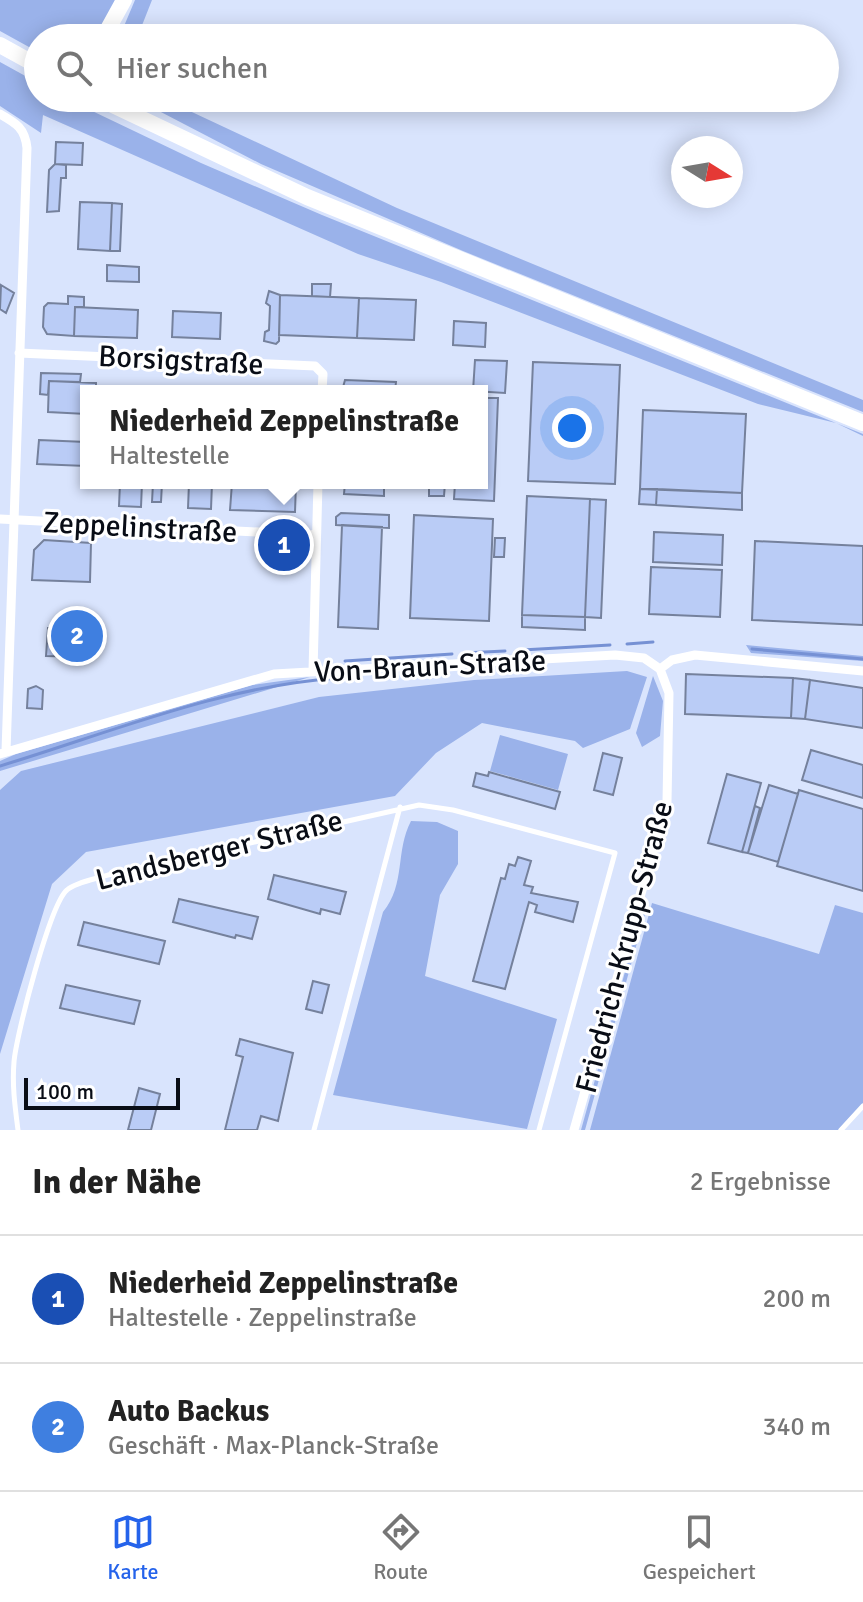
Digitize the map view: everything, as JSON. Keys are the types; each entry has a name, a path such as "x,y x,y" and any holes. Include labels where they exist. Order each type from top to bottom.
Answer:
{"highway":[{"path":"111,24 125,0"},
{"path":"117,24 125,0"},
{"path":"0,45 24,58"},
{"path":"125,112 399,236 863,423"},
{"path":"130,112 133,116"}],"street":[{"path":"0,114 19,125 26,136 3,752"},
{"name":"Borsigstraße","path":"19,353 315,366 323,374 322,385"},
{"path":"313,671 318,489"},
{"name":"Zeppelinstraße","path":"0,519 316,535"},
{"name":"Von-Braun-Straße","path":"3,752 219,687 274,674 615,655 644,658 660,669"},
{"path":"660,669 672,660 695,655 863,671"},
{"name":"Friedrich-Krupp-Straße","path":"574,1130 667,802 669,693 660,669"}],"lane":[{"name":"Landsberger Straße","path":"18,1130 13,1091 14,1057 37,964 58,902 68,889 108,875 400,807 453,810 615,853 539,1130"},
{"path":"314,1130 400,807"},
{"path":"841,1130 863,1106"}],"shaded area":[{"path":"0,0 116,0 104,24 24,24 24,44 0,31"},
{"path":"135,0 152,0 143,24 125,24"},
{"path":"0,62 24,75 24,112 94,112 201,163 322,215 836,423 758,404 441,282 358,254 43,115 41,133 0,106"},
{"path":"161,112 192,112 397,208 863,400 863,412 463,251 261,164"},
{"path":"746,645 863,656 863,661 751,653"},
{"path":"627,671 647,677 630,729 583,748 575,741 482,723 436,753 395,796 86,852 52,884 0,1054 0,790 21,771 319,697 474,680"},
{"path":"653,676 663,701 660,736 642,747 636,733"},
{"path":"310,677 0,771 0,761 16,754 252,685"},
{"path":"500,735 568,754 558,790 490,771"},
{"path":"411,821 437,822 458,831 458,864 440,895 425,976 557,1019 527,1129 333,1095 383,912 395,890 403,844"},
{"path":"645,900 647,907 585,1130 581,1130"},
{"path":"652,903 819,954 835,905 863,913 863,1104 838,1130 590,1130"}],"building":[{"path":"56,142 83,143 82,165 55,164"},
{"path":"55,164 66,165 66,178 61,178 59,211 47,212 49,170"},
{"path":"80,202 112,203 110,251 78,249"},
{"path":"112,203 122,204 120,251 110,251"},
{"path":"107,265 139,267 139,282 107,281"},
{"path":"312,284 331,284 330,297 312,296"},
{"path":"1,285 14,293 6,313 0,309"},
{"path":"269,291 280,295 279,341 276,344 264,341 265,332 269,330 270,306 266,303"},
{"path":"280,295 359,298 357,338 279,335"},
{"path":"68,296 84,297 84,307 75,307 74,336 47,334 43,327 44,307 48,303 68,304"},
{"path":"359,298 416,300 414,340 357,338"},
{"path":"75,307 138,310 137,338 74,336"},
{"path":"173,311 221,313 220,339 172,337"},
{"path":"454,321 486,323 485,347 453,345"},
{"path":"475,360 507,361 505,393 488,392 488,385 473,385"},
{"path":"533,362 620,365 615,484 528,481"},
{"path":"41,373 81,374 80,382 49,381 48,395 40,394"},
{"path":"345,380 396,382 396,385 344,385"},
{"path":"49,381 96,383 80,385 80,414 48,412"},
{"path":"488,398 498,398 494,501 454,499 455,489 488,489"},
{"path":"643,410 746,414 742,493 640,489"},
{"path":"39,440 80,442 80,466 37,464"},
{"path":"120,489 142,489 141,507 119,506"},
{"path":"153,489 162,489 161,502 152,502"},
{"path":"189,489 212,489 211,509 188,508"},
{"path":"232,489 296,489 295,512 230,510"},
{"path":"344,489 384,489 384,496 344,494"},
{"path":"429,489 445,489 444,496 429,496"},
{"path":"640,489 657,489 656,505 639,504"},
{"path":"657,489 742,493 742,510 656,505"},
{"path":"527,496 590,499 585,617 522,615"},
{"path":"590,499 606,500 601,618 585,617"},
{"path":"341,513 389,515 389,528 336,525 336,517"},
{"path":"414,515 493,519 489,621 410,618"},
{"path":"342,525 382,527 378,629 338,627"},
{"path":"654,532 723,535 722,565 653,562"},
{"path":"495,538 505,538 504,557 494,557"},
{"path":"44,540 91,543 90,582 32,580 34,550"},
{"path":"755,541 863,546 863,625 752,620"},
{"path":"651,567 722,570 720,617 649,614"},
{"path":"522,615 585,617 585,630 522,627"},
{"path":"48,628 89,630 88,657 46,656"},
{"path":"686,674 793,678 791,718 685,714"},
{"path":"793,678 810,680 805,719 791,718"},
{"path":"810,680 863,688 863,728 805,719"},
{"path":"36,686 43,690 42,709 27,708 28,689"},
{"path":"811,750 863,765 863,798 802,780"},
{"path":"603,753 622,758 613,795 594,790"},
{"path":"489,772 560,792 555,809 473,786 476,773 488,776"},
{"path":"727,774 761,783 742,852 708,843"},
{"path":"769,785 798,794 778,862 748,853"},
{"path":"799,790 863,809 863,891 777,866"},
{"path":"755,806 760,808 748,853 742,852"},
{"path":"518,857 531,861 524,885 533,887 531,893 578,902 573,922 535,912 537,905 529,902 505,989 473,981 501,878 505,879 509,864 515,866"},
{"path":"274,875 346,892 340,914 321,909 320,914 268,899"},
{"path":"179,899 258,917 252,939 236,935 235,938 173,922"},
{"path":"84,922 165,941 159,964 78,945"},
{"path":"313,981 329,985 322,1013 306,1009"},
{"path":"66,985 140,1001 134,1024 60,1008"},
{"path":"240,1039 293,1053 278,1121 261,1116 257,1130 225,1130 243,1057 236,1055"},
{"path":"139,1088 160,1094 151,1130 128,1130"}],"waterway":[{"path":"627,644 653,642"},
{"path":"522,650 610,645"},
{"path":"752,649 863,659"},
{"path":"463,653 505,651"},
{"path":"345,661 452,654"},
{"path":"0,766 210,700 252,690 339,678"}],"place":[{"name":"Niederheid Zeppelinstraße","path":"284,545"},
{"name":"Auto Backus","path":"77,636"}]}
